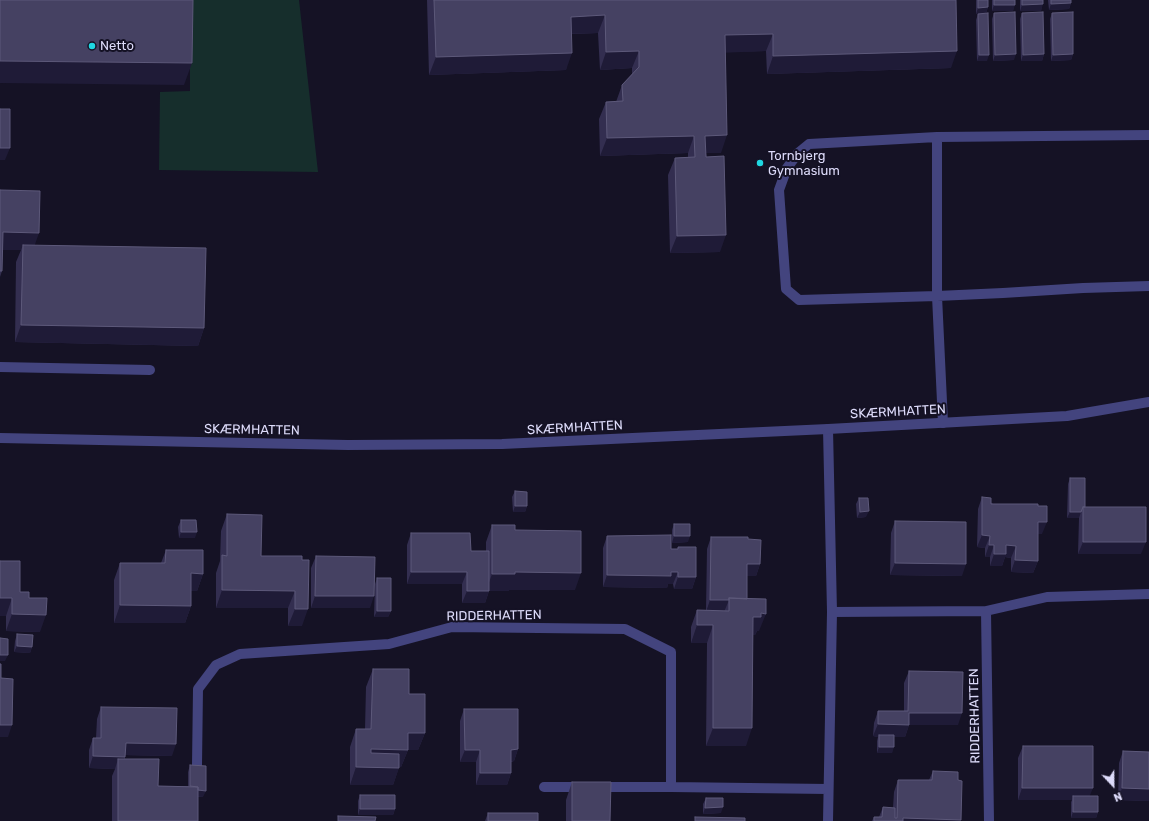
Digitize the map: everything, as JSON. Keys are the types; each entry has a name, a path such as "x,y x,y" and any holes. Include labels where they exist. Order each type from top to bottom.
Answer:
{"street":[{"path":"1149,136 937,137 809,144 798,153 787,168 779,190 786,289 800,300 937,296 1149,286"},
{"path":"937,137 937,296 943,423"},
{"path":"0,368 150,370"},
{"name":"SKÆRMHATTEN","path":"0,438 348,445 502,444 1067,416 1149,402"},
{"path":"828,429 832,612 828,821"},
{"path":"832,612 986,610 1047,596 1149,594"},
{"name":"RIDDERHATTEN","path":"986,610 989,821"},
{"name":"RIDDERHATTEN","path":"197,764 198,689 216,666 240,654 389,644 452,627 624,629 671,652 671,787"},
{"path":"544,787 828,789"}],"green space":[{"path":"190,0 299,0 318,172 159,170 160,92 190,91"}],"building":[{"name":"Netto","path":"0,0 193,0 192,63 0,61"},
{"path":"434,0 956,0 957,51 773,56 773,34 725,35 727,135 705,136 706,157 724,156 726,235 677,236 675,158 695,157 694,136 607,138 606,102 623,101 622,85 639,67 639,51 606,52 605,15 571,17 572,53 436,57"},
{"path":"978,0 988,0 988,7 978,8"},
{"path":"994,0 1015,0 1015,5 994,5"},
{"path":"1022,0 1043,0 1043,4 1022,5"},
{"path":"1051,0 1071,0 1071,3 1051,4"},
{"path":"1015,12 1016,54 995,55 994,13"},
{"path":"1043,12 1044,54 1023,55 1022,13"},
{"path":"1073,12 1073,54 1053,55 1052,13"},
{"path":"988,13 989,55 979,55 978,14"},
{"path":"0,109 10,109 10,148 0,148"},
{"path":"0,190 40,191 39,233 3,232 2,271 0,271"},
{"path":"23,245 206,248 204,328 21,325"},
{"path":"1070,478 1085,478 1085,507 1083,507 1081,512 1070,512"},
{"path":"515,491 527,492 527,506 515,506"},
{"path":"982,497 991,498 991,504 1038,504 1038,506 1047,506 1047,522 1038,522 1038,561 1015,560 1016,546 1006,545 1006,554 994,554 994,545 989,545 990,536 982,535"},
{"path":"859,498 868,498 869,511 860,512"},
{"path":"1083,507 1146,507 1146,542 1083,542"},
{"path":"227,514 262,515 261,556 302,556 302,560 309,560 308,609 295,609 295,591 222,590 222,555 227,556"},
{"path":"181,520 196,520 197,532 181,532"},
{"path":"895,521 966,522 966,564 895,563"},
{"path":"674,524 690,524 690,536 674,536"},
{"path":"492,525 515,525 515,530 581,531 581,573 515,572 515,574 492,574"},
{"path":"411,533 470,533 471,551 489,551 489,591 467,591 467,572 411,572"},
{"path":"671,535 671,549 678,549 678,547 696,547 696,577 678,577 678,572 671,572 671,576 607,575 607,536"},
{"path":"711,537 748,537 748,539 761,540 760,564 747,564 747,599 729,598 729,600 710,600"},
{"path":"166,550 203,550 203,574 191,573 191,606 120,605 120,563 165,563"},
{"path":"316,556 375,557 374,596 315,596"},
{"path":"0,561 20,561 20,592 29,592 29,598 47,598 46,615 12,614 12,598 0,598"},
{"path":"377,578 391,578 391,611 377,611"},
{"path":"729,598 766,599 766,614 761,613 761,617 753,617 752,728 713,728 713,625 697,625 697,610 729,611"},
{"path":"17,634 33,635 32,647 17,646"},
{"path":"0,638 8,639 8,655 0,655"},
{"path":"0,664 1,678 13,679 12,725 0,725"},
{"path":"373,669 409,669 409,694 425,694 425,733 408,733 408,750 371,749 371,753 399,754 399,768 356,767 356,729 371,729"},
{"path":"909,671 963,672 962,713 909,713 909,725 878,724 878,711 908,711"},
{"path":"101,707 177,708 176,744 126,743 125,757 93,756 93,738 101,738"},
{"path":"464,709 518,709 518,749 511,750 511,773 480,773 480,750 465,750"},
{"path":"879,735 894,735 894,747 879,747"},
{"path":"1023,746 1093,746 1093,788 1022,788"},
{"path":"1123,751 1149,752 1149,789 1122,788"},
{"path":"118,759 159,759 158,786 198,787 198,821 118,821"},
{"path":"190,765 206,766 206,791 198,790 198,787 190,786"},
{"path":"933,771 958,772 958,780 962,781 961,820 903,818 903,821 874,821 874,817 882,817 883,807 895,808 895,818 897,818 898,780 932,780"},
{"path":"572,782 611,782 610,821 572,821"},
{"path":"360,795 395,795 395,809 360,809"},
{"path":"1073,796 1098,796 1098,812 1073,812"},
{"path":"706,798 723,798 723,807 705,808"},
{"path":"488,813 538,813 538,821 488,821"},
{"path":"338,816 376,817 375,821 338,821"},
{"path":"695,817 745,818 745,821 695,821"}],"place":[{"name":"Netto","path":"92,46"},
{"name":"Tornbjerg Gymnasium","path":"760,163"}]}
